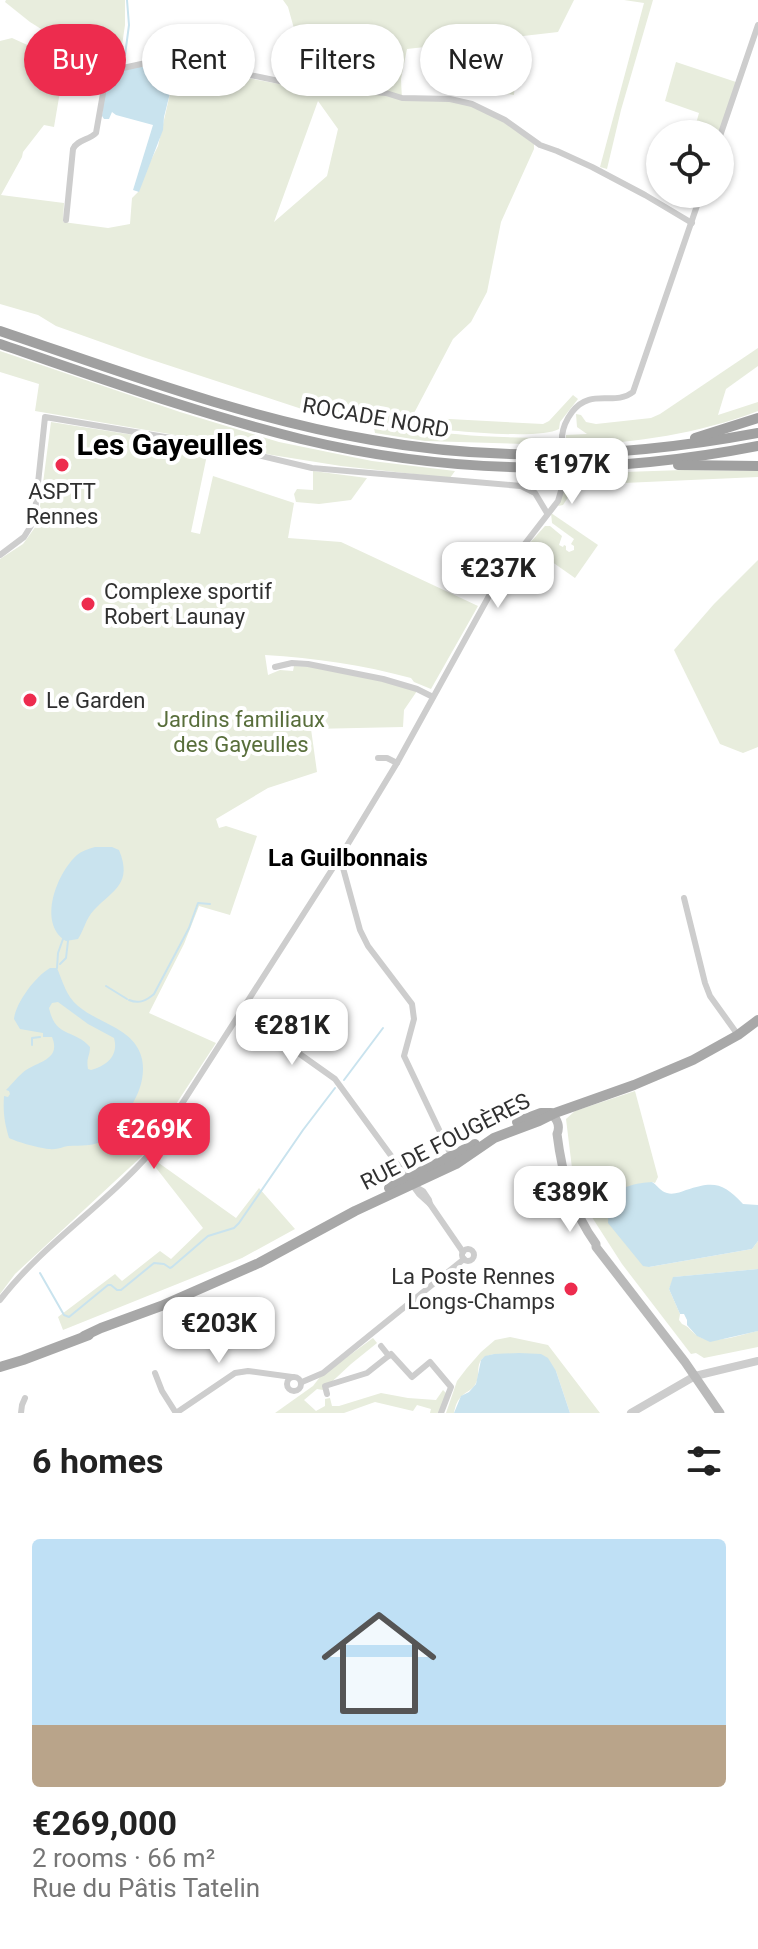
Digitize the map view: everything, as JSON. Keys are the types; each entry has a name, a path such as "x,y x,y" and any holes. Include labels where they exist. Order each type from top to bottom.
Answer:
{"highway":[{"name":"ROCADE NORD","path":"0,331 232,407 317,429 418,447 488,454 607,453 668,448 758,433"},
{"name":"ROCADE NORD","path":"0,344 228,419 327,445 453,464 576,468"},
{"path":"549,455 682,441 758,418"},
{"path":"576,468 656,462 758,446"},
{"path":"576,468 758,466"}],"main road":[{"path":"0,1369 243,1277 411,1181 456,1164 483,1143 552,1119 568,1108 667,1072 711,1051 758,1020"},
{"name":"RUE DE FOUGÈRES","path":"411,1181 510,1125 552,1119"},
{"path":"552,1119 560,1161 578,1215 720,1413"}],"street":[{"path":"725,120 758,25"},
{"path":"66,220 73,149 96,133 105,82 116,71 134,65 178,60 303,86 386,93 402,98 450,99 472,104 505,120 540,145 592,167 692,223"},
{"path":"0,1300 27,1270 151,1152 340,857 397,763 500,576 560,496 563,484 562,436 566,420 581,403 598,397 627,397 633,392 697,208"},
{"path":"0,555 24,537 34,521 45,417 219,446 312,468 521,486 535,493 547,513"},
{"path":"275,667 289,663 308,664 383,679 421,690 433,697"},
{"path":"378,758 397,763"},
{"path":"340,857 360,930 368,946 412,1004 414,1019 404,1056 452,1157"},
{"path":"684,898 710,996 738,1035"},
{"path":"155,1373 176,1413 235,1373 248,1371 292,1377 302,1382 323,1373 392,1318 465,1253 423,1191 411,1181 333,1076 239,1015"},
{"path":"381,1346 389,1356"},
{"path":"327,1394 325,1386 367,1373 391,1354 412,1377 430,1362 451,1387 441,1413"},
{"path":"631,1413 695,1376 758,1361"},
{"path":"276,1375 293,1391 300,1389 302,1382"},
{"path":"287,1385 292,1377"},
{"path":"21,1413 25,1398"}],"green space":[{"path":"125,0 125,24 33,24 5,2"},
{"path":"283,0 574,0 558,32 532,35 532,24 420,24 420,48 407,49 404,64 404,24 293,24"},
{"path":"624,0 653,0 607,169 600,167 644,3"},
{"path":"12,38 24,43 24,96 59,96 54,127 44,125 23,152 1,195 64,203 63,222 108,228 130,224 132,198 139,191 158,146 169,96 255,96 255,79 271,82 271,96 402,96 402,100 465,103 497,118 534,144 501,222 487,292 471,322 453,339 412,417 543,424 573,395 578,399 560,422 559,429 548,432 509,434 406,428 480,436 555,438 557,445 425,441 375,433 374,428 385,425 314,413 143,357 56,326 38,315 0,304 0,41","holes":["318,101 338,129 327,176 274,222"]},
{"path":"676,62 736,82 724,120 697,120 699,113 665,101"},
{"path":"758,348 758,366 726,389 718,415 758,402 758,411 713,426 667,436 574,446 566,444 566,435 587,434 577,427 576,414 586,422 596,424 651,418"},
{"path":"0,351 279,442 372,461 455,471 450,478 341,466 35,411 39,384 0,372"},
{"name":"Jardins familiaux des Gayeulles","path":"51,422 197,445 205,449 207,455 191,532 200,534 213,476 294,503 288,538 341,542 478,606 431,689 411,678 375,669 265,655 268,675 280,670 293,671 294,666 325,668 417,691 404,710 403,727 311,729 317,772 268,788 216,819 219,828 226,826 257,836 230,915 199,906 184,944 149,1013 216,1043 142,1156 15,1274 0,1294 0,559 23,544 36,526"},
{"path":"313,471 367,478 351,500 319,504 296,502 294,494 297,489 313,490"},
{"path":"758,471 758,477 579,485 563,505 558,506 566,474"},
{"path":"551,513 598,545 575,578 528,545 545,526 550,526 562,536 559,545 566,546 569,552 574,550 571,544 574,539 552,523"},
{"path":"758,560 758,747 743,753 720,744 674,650"},
{"path":"635,1091 658,1177 655,1183 652,1182 649,1267 752,1249 758,1241 758,1269 674,1277 669,1289 680,1314 679,1320 696,1334 704,1339 719,1340 758,1331 758,1347 704,1358 696,1353 691,1354 622,1264 588,1211 572,1168 566,1119 575,1111"},
{"path":"156,1161 236,1218 259,1188 295,1229 242,1258 63,1330 58,1317 115,1274 122,1281 160,1251 171,1259 203,1228 153,1164"},
{"path":"510,1337 548,1345 600,1413 570,1413 556,1371 498,1354 482,1359 475,1385 459,1400 454,1413 446,1413 457,1381 467,1368 495,1340"},
{"path":"373,1338 377,1343 323,1390 317,1389 304,1400 316,1411 325,1406 325,1399 330,1398 332,1406 381,1393 436,1400 443,1390 447,1394 440,1413 430,1413 431,1409 417,1405 413,1411 375,1402 344,1413 275,1413 313,1386 320,1377"}],"water":[{"path":"142,66 142,96 169,96 163,130 139,192 133,190 153,125 112,112 109,119 102,116 105,96 126,96 126,69"},
{"path":"95,847 119,850 124,871 122,879 91,913 78,939 66,941 57,933 51,911 57,885 79,854"},
{"path":"57,968 74,1002 124,1033 132,1040 142,1059 142,1081 131,1106 113,1132 96,1144 53,1149 9,1138 4,1096 10,1094 6,1090 23,1072 48,1058 54,1050 52,1037 20,1029 14,1019 23,998 45,972","holes":["58,1002 114,1038 115,1044 110,1059 91,1070 88,1069 90,1047 61,1029 49,1008 52,1003"]},
{"path":"652,1182 672,1194 703,1185 717,1185 743,1204 758,1205 758,1241 752,1249 643,1266 608,1223 608,1207 612,1197 621,1189"},
{"path":"758,1269 758,1331 710,1342 697,1336 687,1325 669,1289 673,1277"},
{"path":"541,1354 548,1358 556,1371 570,1413 454,1413 461,1396 476,1384 481,1360 485,1356"}],"waterway":[{"path":"126,48 129,25 127,0"},
{"path":"129,1000 142,1001 154,994 189,928 198,903 210,904"},
{"path":"57,968 63,939"},
{"path":"60,964 66,958 68,941"},
{"path":"106,986 127,999"},
{"path":"344,1080 383,1028"},
{"path":"32,1045 32,1038 40,1037"},
{"path":"40,1273 64,1315 69,1317 108,1285 121,1290 154,1263 172,1267 208,1236 234,1228 239,1223 335,1088"}],"place":[{"name":"ASPTT Rennes","path":"62,465"},
{"name":"Complexe sportif Robert Launay","path":"88,604"},
{"name":"Le Garden","path":"30,700"},
{"name":"La Poste Rennes Longs-Champs","path":"571,1289"}],"district":[{"name":"Les Gayeulles","path":"170,445"},
{"name":"La Guilbonnais","path":"348,858"}]}
